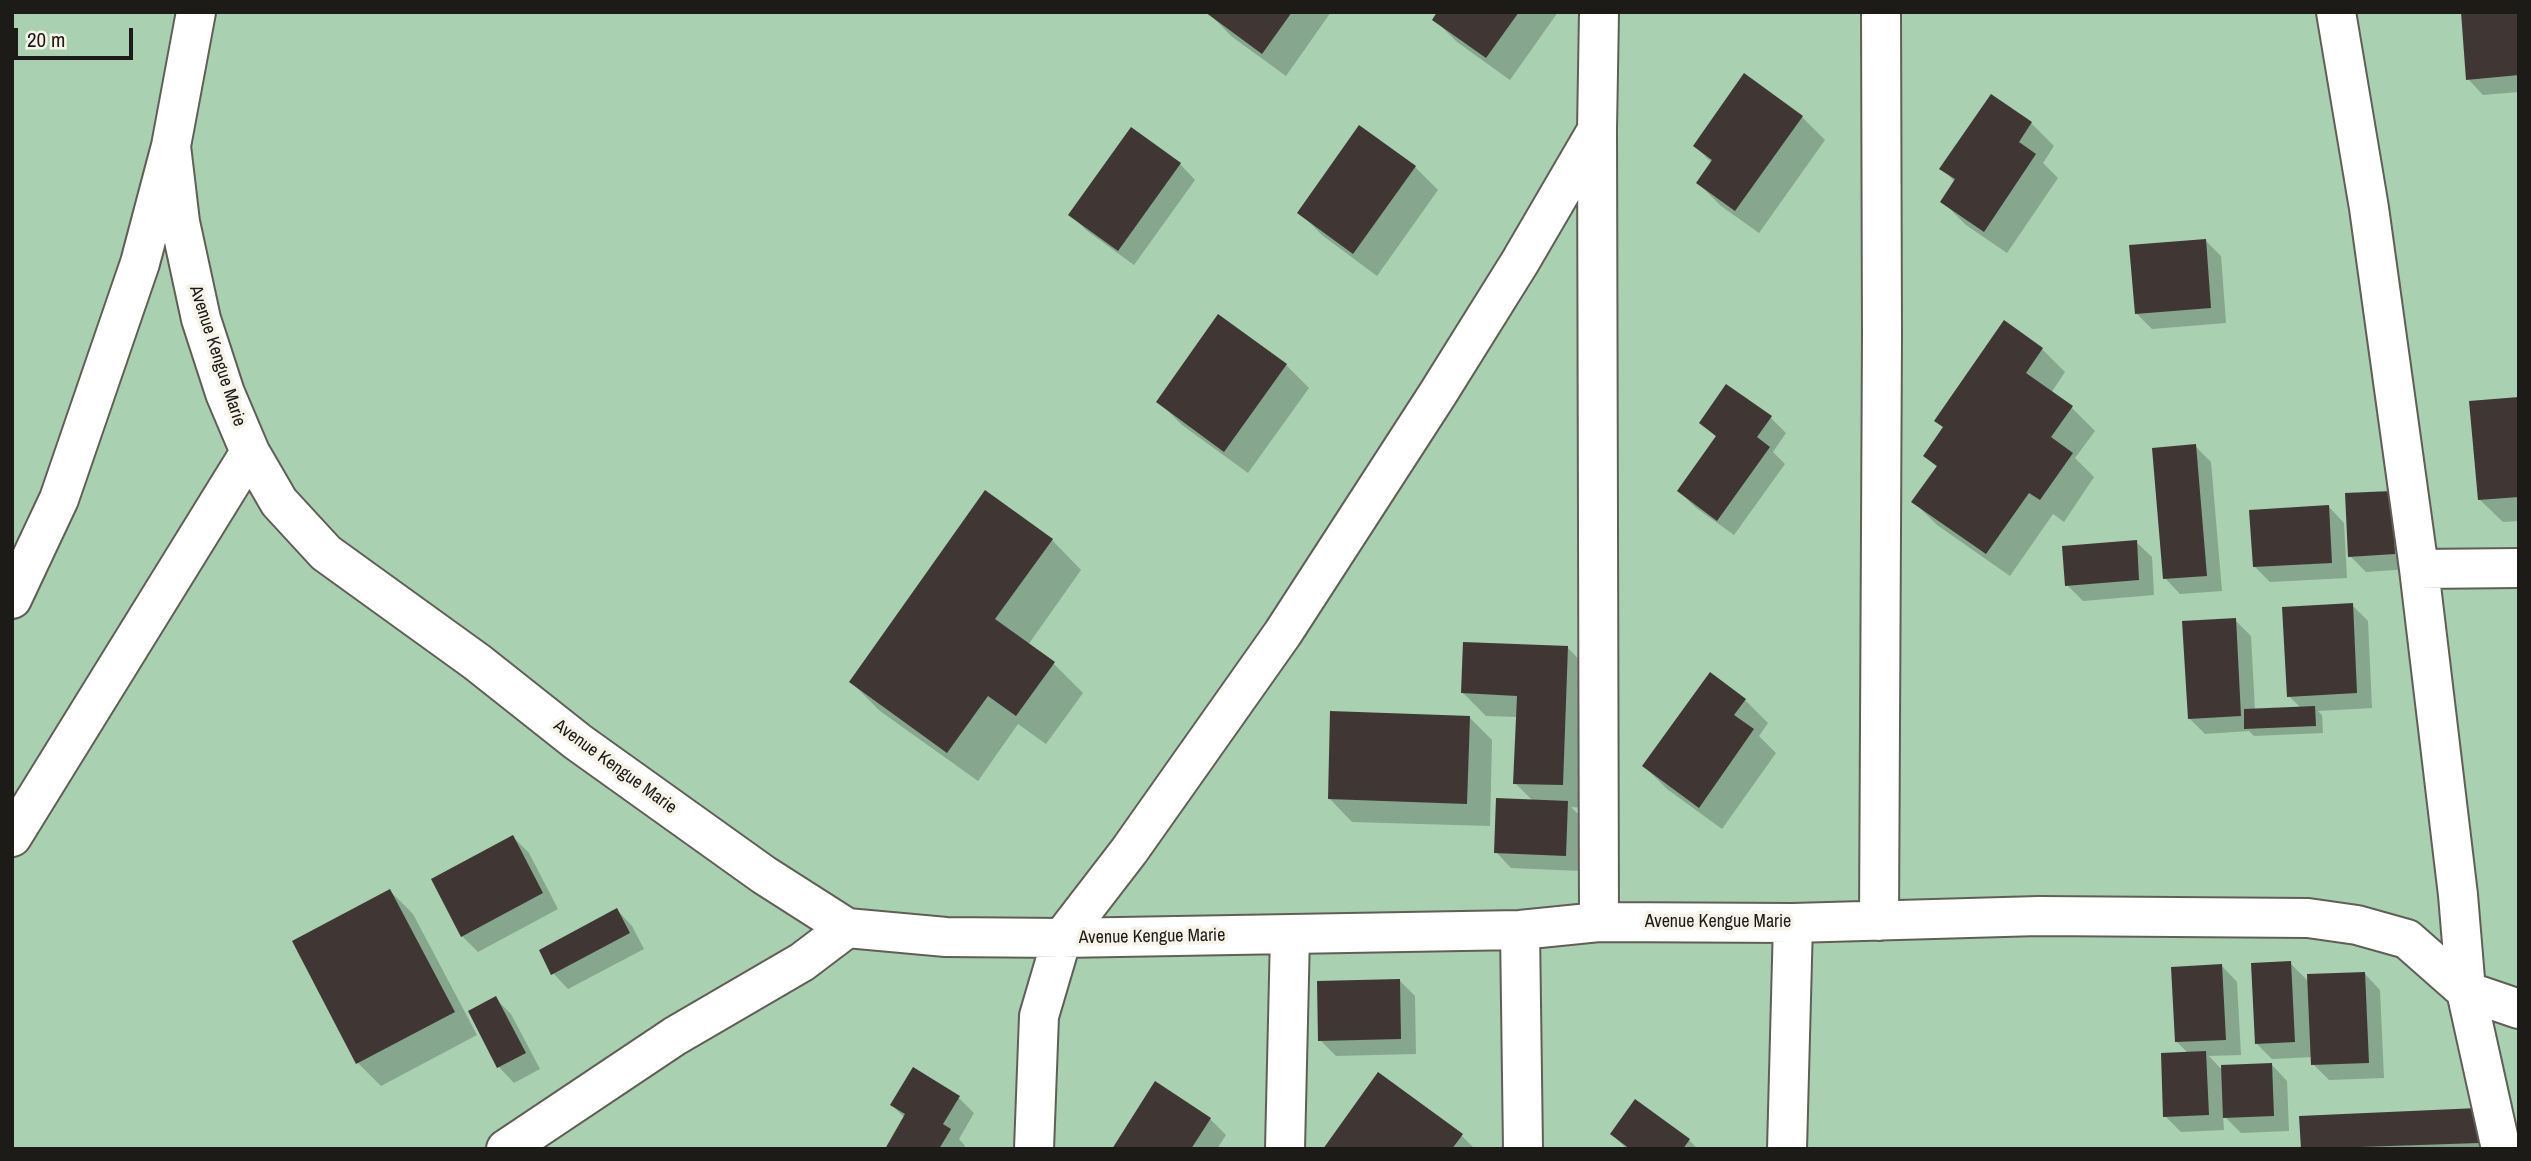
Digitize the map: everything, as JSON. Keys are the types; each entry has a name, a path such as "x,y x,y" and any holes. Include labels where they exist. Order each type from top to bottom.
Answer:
{"street":[{"path":"12,599 59,499 140,263 171,146 196,12"},
{"path":"1599,12 1599,922"},
{"path":"1879,921 1881,12"},
{"path":"2336,12 2369,208 2420,569 2458,895 2466,991 2501,1149"},
{"path":"1034,1149 1039,1016 1062,938 1129,851 1283,633 1437,396 1597,130"},
{"name":"Avenue Kengue Marie","path":"171,146 180,222 201,319 225,393 250,452 279,502 326,553 477,662 578,742 764,875 846,928 946,937 1062,938 1520,930 1599,922 1793,923 2039,916 2308,918 2357,925 2407,939 2466,991 2519,1009"},
{"path":"12,837 250,452"},
{"path":"2420,569 2519,568"},
{"path":"1787,1149 1793,923"},
{"path":"506,1149 675,1036 802,962 846,928"},
{"path":"1520,930 1523,1149"},
{"path":"1284,1149 1290,935"}],"green space":[{"path":"12,12 2519,12 2519,1149 12,1149"}],"building":[{"path":"1205,12 1292,12 1262,54"},
{"path":"1437,12 1519,12 1486,58 1432,20"},
{"path":"2461,12 2519,12 2519,75 2466,80"},
{"path":"1744,73 1803,116 1735,211 1696,183 1712,160 1693,146"},
{"path":"1991,94 2032,122 2019,142 2036,154 1984,232 1940,202 1955,179 1939,169"},
{"path":"1359,125 1416,166 1353,254 1297,213"},
{"path":"1131,127 1181,163 1118,251 1068,215"},
{"path":"2206,239 2211,308 2135,314 2129,245"},
{"path":"1218,314 1287,364 1224,452 1156,402"},
{"path":"2004,320 2043,348 2026,373 2073,406 2051,437 2073,453 2040,500 2029,493 1986,554 1911,502 1937,466 1923,456 1943,427 1934,421"},
{"path":"1726,384 1772,416 1757,437 1770,447 1717,521 1677,491 1716,436 1699,423"},
{"path":"2519,397 2519,497 2478,500 2469,401"},
{"path":"2196,444 2207,576 2163,579 2152,448"},
{"path":"985,490 1053,539 995,619 1055,662 1016,716 988,696 947,753 849,682"},
{"path":"2392,491 2395,554 2348,557 2345,493"},
{"path":"2329,505 2332,563 2253,567 2249,510"},
{"path":"2137,540 2139,580 2065,586 2062,546"},
{"path":"2353,603 2357,693 2287,697 2282,607"},
{"path":"2236,618 2241,716 2188,719 2182,621"},
{"path":"1463,642 1568,646 1563,785 1513,784 1517,696 1461,693"},
{"path":"1710,672 1746,699 1734,715 1754,729 1699,808 1642,766"},
{"path":"2315,706 2316,726 2244,729 2244,709"},
{"path":"1330,711 1470,716 1467,804 1328,799"},
{"path":"1496,798 1568,801 1566,856 1494,853"},
{"path":"513,835 543,893 461,937 431,879"},
{"path":"390,889 455,1012 356,1064 292,941"},
{"path":"617,908 630,933 551,975 539,950"},
{"path":"2291,961 2295,1042 2255,1044 2251,963"},
{"path":"2222,964 2226,1040 2175,1042 2171,967"},
{"path":"2365,972 2369,1063 2311,1065 2307,974"},
{"path":"1400,979 1401,1039 1318,1041 1317,981"},
{"path":"496,996 526,1053 497,1068 468,1011"},
{"path":"2206,1051 2209,1115 2163,1117 2161,1053"},
{"path":"2272,1063 2274,1116 2223,1118 2221,1065"},
{"path":"913,1067 960,1096 943,1124 951,1129 939,1149 885,1149 905,1114 890,1105"},
{"path":"1378,1072 1463,1134 1452,1149 1323,1149"},
{"path":"1155,1081 1211,1118 1191,1149 1112,1149"},
{"path":"1635,1099 1690,1139 1683,1149 1630,1149 1610,1134"},
{"path":"2478,1108 2479,1143 2301,1149 2299,1116"}]}
